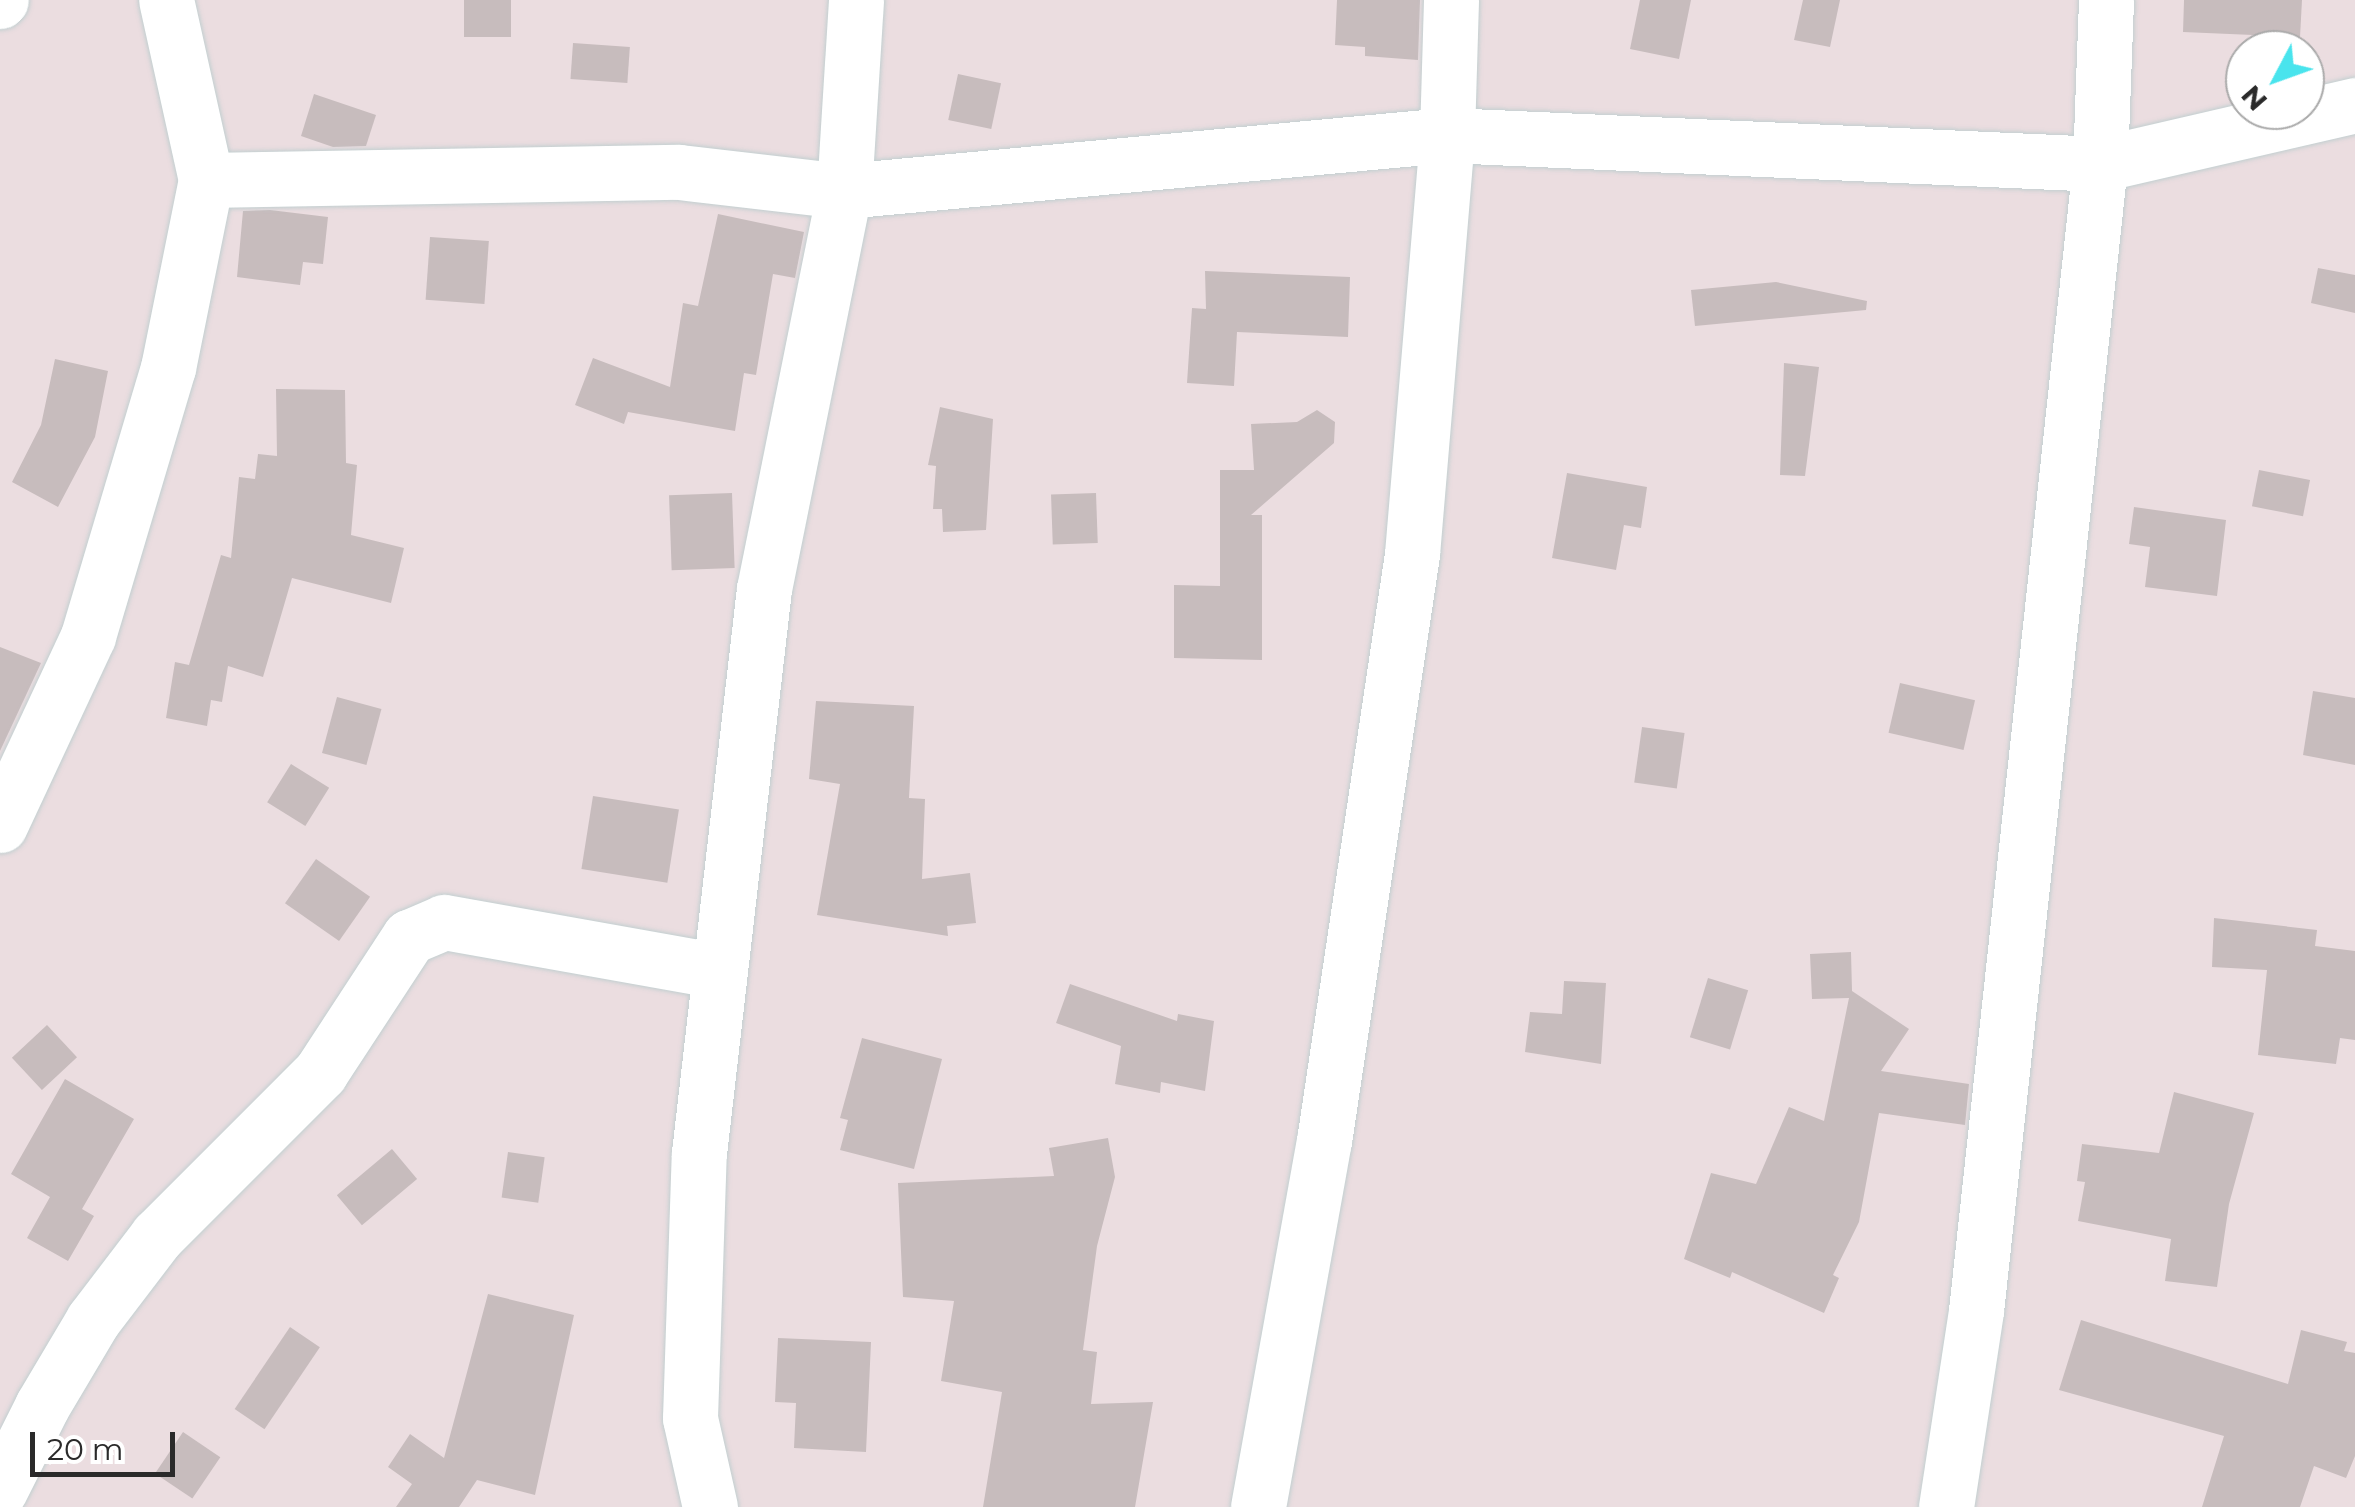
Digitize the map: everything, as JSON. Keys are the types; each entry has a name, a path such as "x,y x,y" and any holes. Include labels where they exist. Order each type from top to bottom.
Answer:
{"street":[{"path":"0,824 88,636 168,368 206,180 166,0"},
{"path":"710,1507 690,1418 699,1153 764,589 844,191 856,0"},
{"path":"1258,1507 1324,1141 1412,554 1447,135 1452,0"},
{"path":"1946,1507 1976,1312 2100,164 2106,0"},
{"path":"206,180 679,172 844,191 1447,135 2100,164 2355,105"},
{"path":"0,1490 42,1406 92,1320 157,1236 320,1073 408,937 444,922 720,972"}],"building":[{"path":"464,0 511,0 511,37 464,37"},
{"path":"1337,0 1420,0 1418,60 1365,56 1365,47 1335,45"},
{"path":"1640,0 1691,0 1679,59 1630,49"},
{"path":"1803,0 1840,0 1830,47 1794,40"},
{"path":"2184,0 2302,0 2300,30 2183,32"},
{"path":"573,43 630,47 627,83 570,79"},
{"path":"958,74 1001,83 991,129 948,120"},
{"path":"314,94 376,115 366,146 333,147 301,136"},
{"path":"243,211 328,217 323,264 303,262 300,285 237,277"},
{"path":"718,214 804,232 795,278 773,274 756,375 744,373 735,431 628,412 624,424 575,405 593,358 670,387 683,303 698,306"},
{"path":"430,237 489,241 484,304 426,300"},
{"path":"2318,268 2355,275 2355,313 2311,303"},
{"path":"1205,271 1350,277 1348,337 1237,332 1234,386 1187,383 1192,308 1206,309"},
{"path":"1776,282 1867,301 1866,310 1695,326 1691,290"},
{"path":"55,359 108,371 95,437 58,507 12,482 41,425"},
{"path":"1784,363 1819,367 1805,476 1780,475"},
{"path":"276,389 345,390 346,463 357,465 351,535 404,548 391,603 292,578 263,677 228,666 222,702 211,700 207,726 166,718 175,662 189,665 221,555 231,558 239,477 255,479 258,454 277,456"},
{"path":"940,407 993,419 986,530 943,532 942,509 933,509 936,466 928,465"},
{"path":"1317,410 1335,422 1334,443 1251,515 1262,515 1262,660 1174,658 1174,585 1220,586 1220,470 1254,470 1251,424 1297,422"},
{"path":"2259,470 2310,480 2303,516 2252,506"},
{"path":"1567,473 1647,487 1641,528 1624,525 1616,570 1552,558"},
{"path":"732,493 735,568 672,570 669,495"},
{"path":"1096,493 1098,543 1053,545 1051,495"},
{"path":"2134,507 2226,520 2217,596 2145,587 2150,547 2129,544"},
{"path":"0,647 41,663 0,751"},
{"path":"1900,683 1975,700 1964,750 1889,733"},
{"path":"2313,691 2355,698 2355,765 2303,755"},
{"path":"337,697 381,709 366,765 322,753"},
{"path":"816,701 914,706 909,798 925,799 922,879 970,873 976,923 947,926 948,936 817,915 840,784 809,779"},
{"path":"1642,727 1685,733 1677,788 1634,782"},
{"path":"291,764 329,788 305,826 267,802"},
{"path":"593,796 679,810 667,883 581,869"},
{"path":"316,859 370,897 339,941 285,903"},
{"path":"2214,918 2317,930 2315,946 2355,951 2355,1040 2340,1038 2336,1064 2258,1055 2267,970 2212,967"},
{"path":"1851,952 1852,991 1909,1029 1881,1071 1969,1084 1965,1125 1879,1113 1859,1222 1833,1275 1839,1278 1824,1313 1732,1272 1730,1278 1684,1259 1711,1173 1756,1184 1789,1107 1824,1121 1849,998 1812,999 1810,954"},
{"path":"1708,978 1748,990 1730,1050 1690,1037"},
{"path":"1564,981 1606,983 1601,1064 1525,1052 1530,1012 1562,1014"},
{"path":"1070,984 1177,1021 1178,1014 1214,1021 1205,1091 1161,1082 1160,1093 1115,1084 1121,1046 1056,1023"},
{"path":"47,1025 77,1057 42,1090 12,1058"},
{"path":"862,1038 942,1059 914,1169 840,1150 848,1120 840,1118"},
{"path":"65,1079 134,1119 82,1209 94,1216 68,1261 27,1238 50,1197 11,1174"},
{"path":"2174,1092 2254,1113 2229,1204 2217,1287 2165,1281 2171,1239 2078,1221 2085,1182 2077,1181 2082,1144 2159,1153"},
{"path":"1108,1138 1115,1177 1097,1246 1083,1350 1097,1352 1091,1404 1153,1402 1135,1507 983,1507 1002,1392 941,1381 954,1301 903,1297 898,1183 1054,1176 1049,1148"},
{"path":"392,1149 417,1179 362,1225 337,1195"},
{"path":"508,1152 545,1157 538,1203 502,1198"},
{"path":"488,1294 574,1315 535,1495 477,1480 459,1507 396,1507 412,1484 388,1467 410,1434 444,1458"},
{"path":"2081,1320 2288,1384 2301,1330 2347,1342 2344,1351 2355,1353 2355,1456 2346,1478 2314,1466 2300,1507 2202,1507 2224,1436 2059,1390"},
{"path":"290,1327 320,1347 264,1429 235,1409"},
{"path":"778,1338 871,1342 866,1452 794,1448 796,1403 775,1402"},
{"path":"183,1432 220,1457 192,1499 155,1473"}]}
